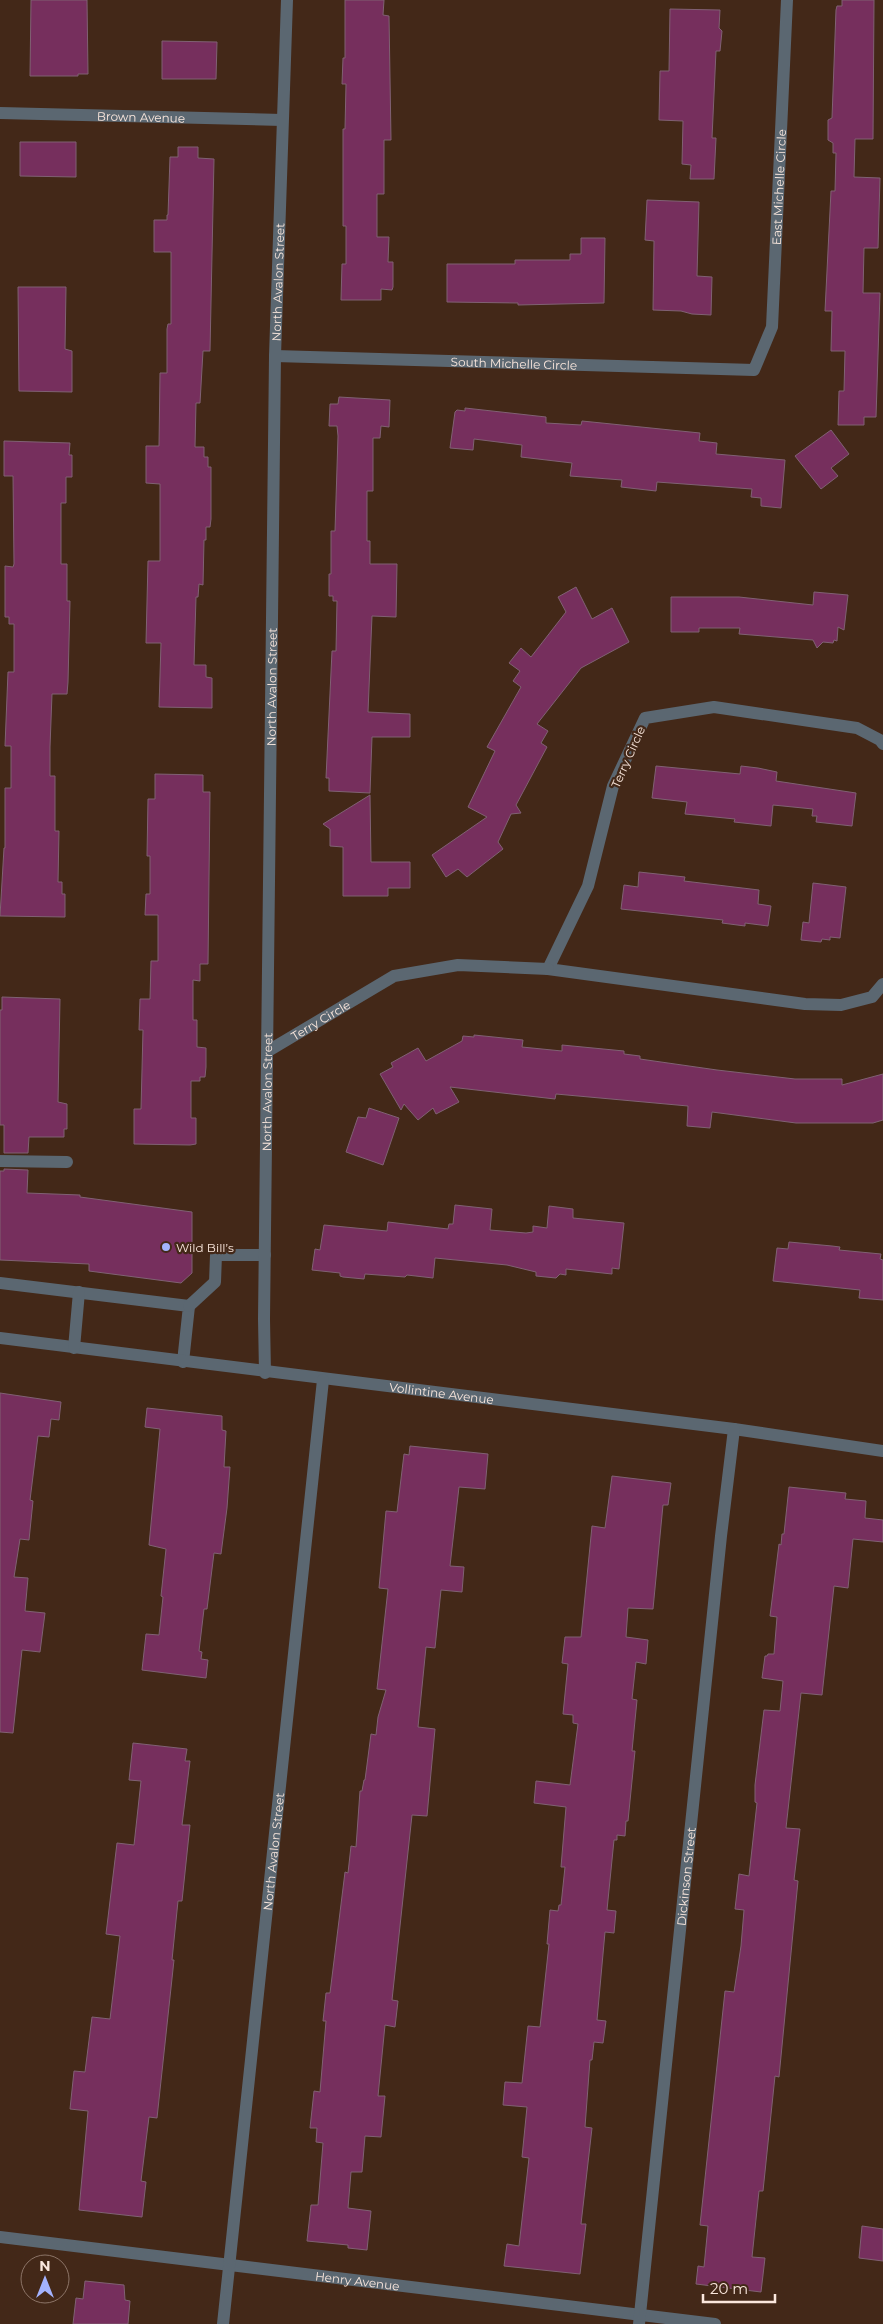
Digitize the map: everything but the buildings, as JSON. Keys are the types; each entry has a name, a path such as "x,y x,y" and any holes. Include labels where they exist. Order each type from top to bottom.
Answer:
{"street":[{"name":"North Avalon Street","path":"265,1373 275,356 287,0"},
{"name":"East Michelle Circle","path":"754,370 772,327 787,0"},
{"name":"Brown Avenue","path":"0,113 282,120"},
{"name":"South Michelle Circle","path":"275,356 754,370"},
{"name":"Terry Circle","path":"548,969 588,886 613,786 646,718 714,707 857,728 880,740 883,744"},
{"name":"Terry Circle","path":"268,1051 394,976 458,965 548,969 805,1004 841,1005 872,997 883,984"},
{"path":"0,1161 67,1162"},
{"path":"183,1362 189,1306 215,1282 216,1256 265,1255"},
{"path":"0,1283 189,1306"},
{"path":"74,1348 79,1292"},
{"name":"Vollintine Avenue","path":"0,1338 265,1373 734,1429 883,1450"},
{"name":"North Avalon Street","path":"223,2324 323,1380"},
{"name":"Dickinson Street","path":"640,2319 720,1546 734,1429"},
{"name":"Henry Avenue","path":"0,2237 640,2319 715,2324"}],"place":[{"name":"Wild Bill’s","path":"166,1247"}]}
